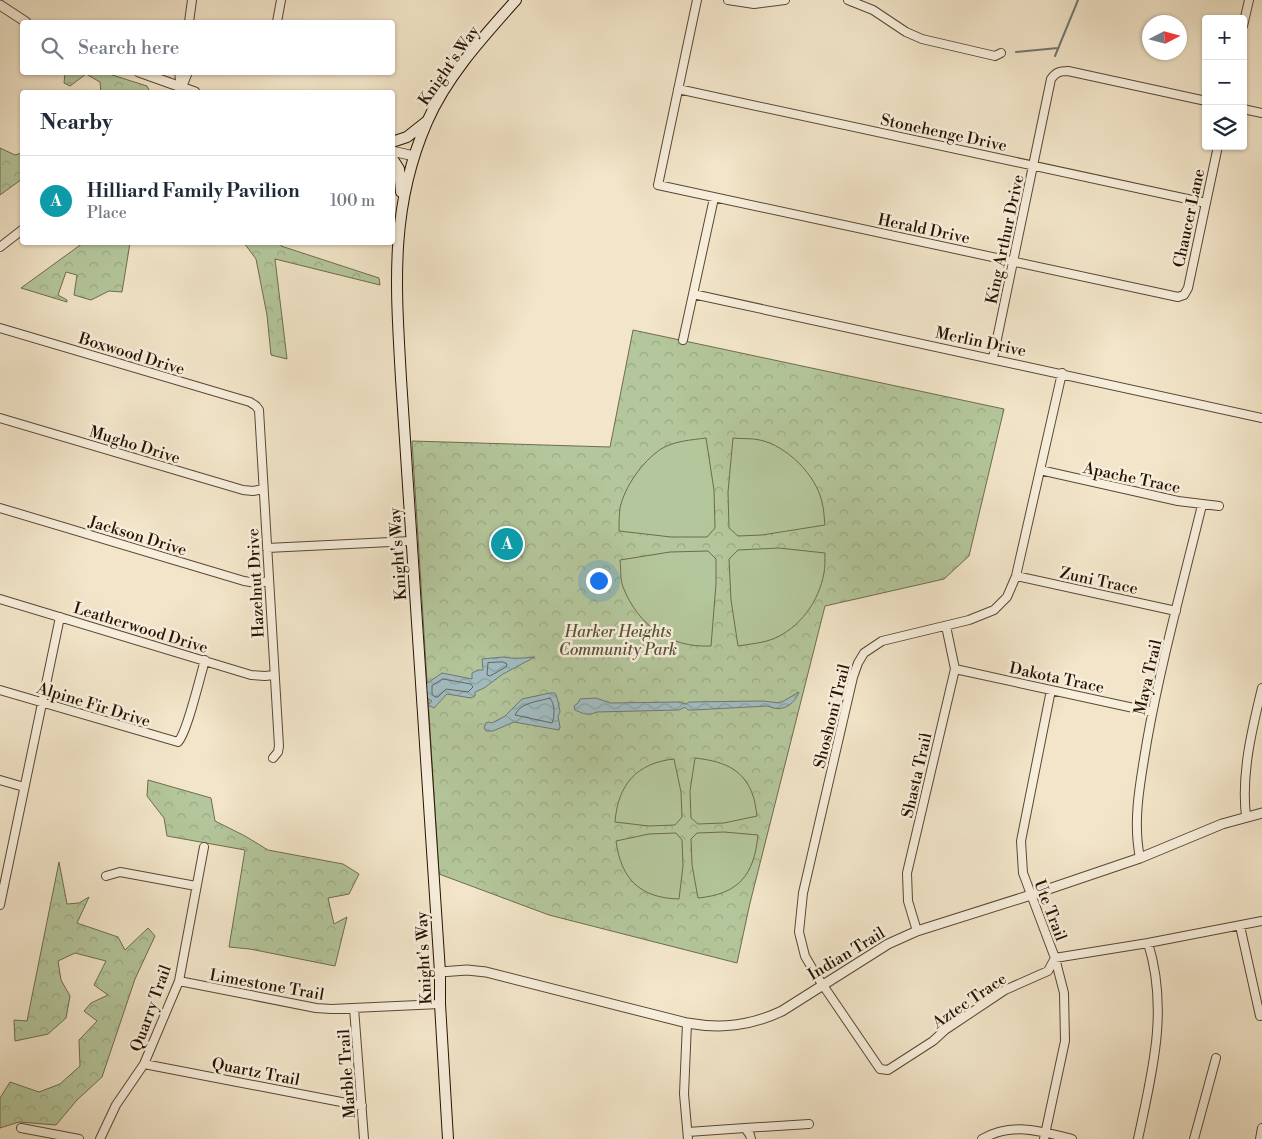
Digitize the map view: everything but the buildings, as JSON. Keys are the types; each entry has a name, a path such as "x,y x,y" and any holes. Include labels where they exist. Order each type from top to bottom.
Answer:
{"main road":[{"name":"Knight's Way","path":"448,1139 440,1004 440,972 397,300 397,243 402,201 414,156 427,122 439,99 461,66 516,0"},
{"path":"395,141 407,137 427,122"},
{"path":"395,163 399,169 402,201"}],"street":[{"path":"189,20 192,0"},
{"path":"278,20 281,0"},
{"path":"678,89 697,0"},
{"path":"728,0 754,4 785,0"},
{"path":"848,0 873,10 906,32 922,39 995,56 1001,53"},
{"path":"1246,15 1249,0"},
{"path":"0,4 23,20"},
{"name":"King Arthur Drive","path":"993,358 1052,79 1055,74 1068,71 1202,100"},
{"path":"146,75 180,90"},
{"path":"179,75 180,90"},
{"path":"180,90 187,75"},
{"name":"Stonehenge Drive","path":"678,89 1206,203"},
{"name":"Herald Drive","path":"678,89 658,185 1178,296 1184,295"},
{"path":"1247,110 1262,113"},
{"name":"Chaucer Lane","path":"1184,295 1188,288 1217,150"},
{"path":"395,152 414,156"},
{"path":"683,340 714,198"},
{"path":"0,247 20,232"},
{"name":"Merlin Drive","path":"693,294 1262,418"},
{"name":"Boxwood Drive","path":"0,328 245,400 256,406"},
{"name":"Shoshoni Trail","path":"823,984 816,975 801,945 798,932 803,894 853,677 858,663 864,653 882,641 969,620 994,610 1007,597 1016,576 1062,373"},
{"name":"Hazelnut Drive","path":"256,406 259,410 279,746 278,752 273,758"},
{"name":"Mugho Drive","path":"0,418 243,490 263,489"},
{"name":"Apache Trace","path":"1040,470 1178,502 1220,506"},
{"name":"Maya Trail","path":"1140,858 1137,838 1137,814 1140,780 1152,712 1202,504"},
{"name":"Jackson Drive","path":"0,508 244,581 257,583 269,581"},
{"path":"267,548 411,541"},
{"name":"Zuni Trace","path":"1016,576 1176,611"},
{"name":"Leatherwood Drive","path":"0,599 251,675 274,675"},
{"path":"0,905 3,874 24,787 60,617"},
{"name":"Shasta Trail","path":"917,931 908,901 907,873 955,670 946,626"},
{"name":"Alpine Fir Drive","path":"0,690 174,742 180,740 186,728 205,660"},
{"name":"Dakota Trace","path":"955,670 1152,712"},
{"path":"1246,816 1244,804 1247,768 1262,688"},
{"name":"Ute Trail","path":"1044,1135 1065,1040 1064,993 1055,958 1023,873 1021,841 1051,690"},
{"path":"0,780 24,787"},
{"name":"Indian Trail","path":"440,972 467,970 486,972 687,1023 705,1026 735,1026 758,1021 782,1011 888,944 917,931 1140,858 1204,831 1246,816 1262,813"},
{"name":"Quarry Trail","path":"100,1139 116,1105 144,1064 179,981 204,847"},
{"path":"106,876 120,872 196,886"},
{"path":"1055,958 1148,943 1262,921"},
{"path":"1240,926 1260,1016"},
{"path":"1138,1139 1158,1031 1157,976 1148,943"},
{"name":"Aztec Trace","path":"823,984 880,1069 888,1070 1005,990 1048,971 1055,958"},
{"name":"Limestone Trail","path":"179,981 316,1008 440,1004"},
{"name":"Marble Trail","path":"354,1008 364,1139"},
{"path":"687,1023 684,1094 688,1135 745,1128 809,1124"},
{"path":"1194,1139 1216,1058"},
{"name":"Quartz Trail","path":"144,1064 362,1106"},
{"path":"21,1128 80,1139"},
{"path":"745,1128 751,1139"},
{"path":"982,1139 1010,1128 1072,1139"},
{"path":"1260,1139 1262,1128"}],"green space":[{"path":"65,75 85,75 70,86 64,83"},
{"path":"88,75 112,75 147,86 149,90 101,90 100,82"},
{"path":"0,148 15,155 20,154 20,180 0,195"},
{"path":"80,245 130,245 122,292 109,291 91,300 74,295 77,275 66,272 58,295 67,300 67,302 21,288"},
{"path":"246,245 281,245 379,278 380,285 275,259 287,359 271,355 267,315 256,259"},
{"name":"Harker Heights Community Park","path":"633,330 1004,409 969,556 944,579 825,606 750,903 737,963 549,915 439,874 412,441 610,447"},
{"path":"706,438 714,490 715,528 707,537 671,537 619,531 622,500 635,475 647,461 661,449 671,444"},
{"path":"733,438 757,439 770,443 780,448 799,463 814,482 819,492 823,505 825,525 762,535 738,536 729,528 728,492"},
{"path":"779,548 825,553 824,573 818,594 800,621 783,634 773,639 738,646 731,600 729,559 738,550"},
{"path":"708,551 716,559 711,646 696,646 682,643 657,632 637,613 629,601 622,584 620,560 670,552"},
{"path":"695,758 713,761 736,771 748,784 753,796 757,816 724,823 698,824 691,818 690,791"},
{"path":"674,759 681,792 682,817 675,825 649,826 615,822 620,797 625,786 632,778 650,765"},
{"path":"148,780 211,798 215,821 268,850 343,864 359,874 349,894 328,898 334,924 347,917 335,966 250,949 229,947 245,850 167,836 164,818 147,796"},
{"path":"724,832 758,835 753,861 742,880 734,887 712,896 698,898 692,865 691,839 697,833"},
{"path":"676,833 682,840 683,866 679,899 653,895 635,884 628,876 622,866 616,841 649,834"},
{"path":"59,862 67,904 79,903 89,897 77,923 118,937 125,950 148,928 155,936 135,979 102,1077 77,1100 56,1125 19,1122 0,1128 0,1098 10,1082 39,1092 60,1084 80,1066 79,1040 97,1021 84,1011 91,1003 108,995 94,985 106,961 75,953 58,961 61,980 70,996 66,1018 48,1034 15,1041 14,1020 27,1021"}],"water":[{"path":"535,657 503,674 484,688 475,692 475,696 471,698 447,694 434,708 428,705 432,701 427,698 426,684 442,673 472,679 472,673 483,670 482,659"},
{"path":"799,692 791,704 778,709 768,706 688,710 685,707 679,710 597,712 588,714 575,710 574,706 580,699 596,698 610,703 678,702 686,704 689,702 763,701 780,703"},
{"path":"555,693 558,700 560,712 558,716 559,730 514,722 493,731 486,731 484,728 486,723 492,723 505,716 522,699"}],"waterway":[{"path":"1055,56 1078,0"},
{"path":"1016,52 1058,48"}],"place":[{"name":"Hilliard Family Pavilion","path":"507,544"}]}
